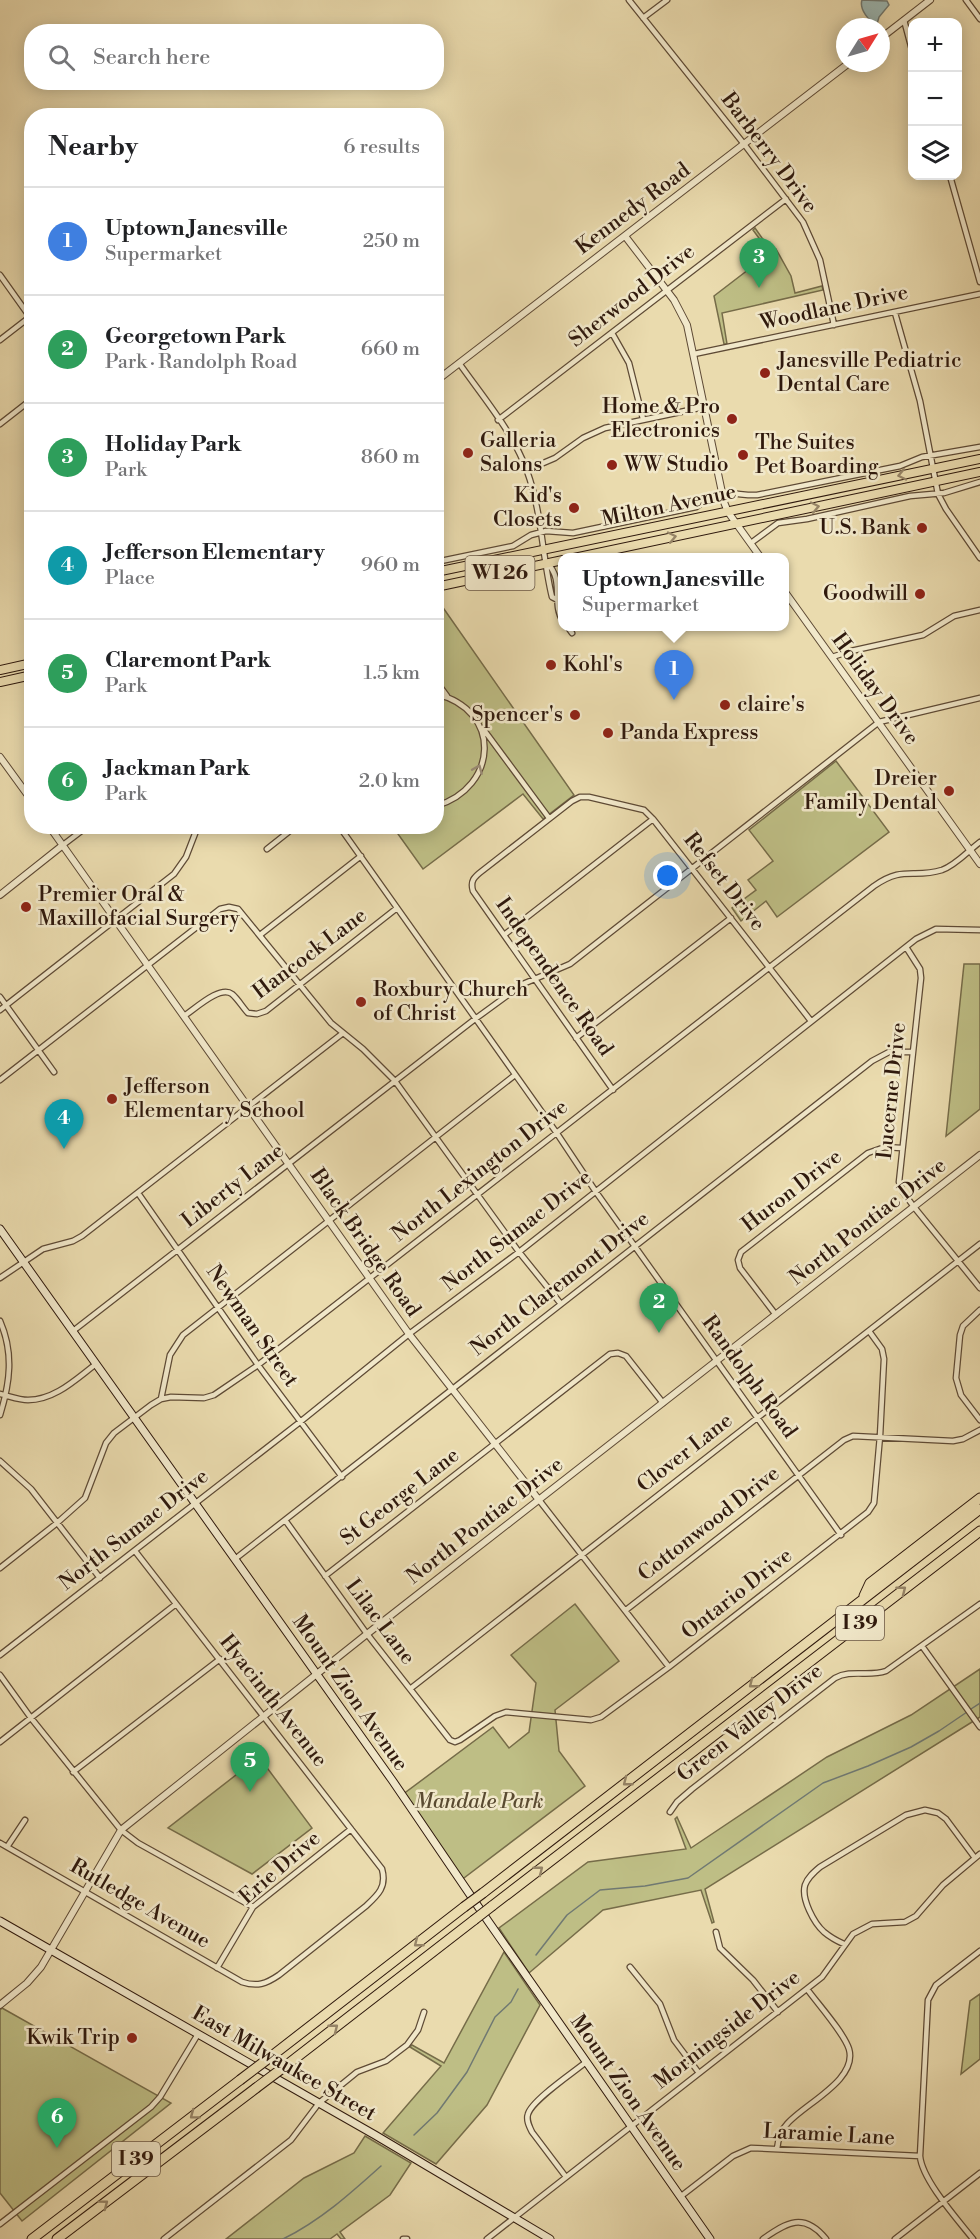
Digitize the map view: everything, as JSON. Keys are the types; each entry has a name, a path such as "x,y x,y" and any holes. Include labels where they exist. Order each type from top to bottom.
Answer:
{"highway":[{"path":"861,1601 870,1584 980,1498"},
{"name":"I 39","path":"32,2239 980,1509"},
{"name":"I 39","path":"57,2239 980,1531"}],"main road":[{"name":"Milton Avenue","path":"444,570 980,459"},
{"name":"Milton Avenue","path":"597,553 980,472"},
{"name":"WI 26","path":"444,585 558,561"},
{"path":"0,670 24,665"},
{"path":"0,682 24,677"},
{"name":"Mount Zion Avenue","path":"0,1229 317,1675 710,2239"},
{"name":"East Milwaukee Street","path":"0,1921 319,2103 550,2239"}],"street":[{"name":"Barberry Drive","path":"629,0 744,144 802,222 815,247 834,325"},
{"path":"643,18 667,0"},
{"path":"890,31 930,0"},
{"path":"966,0 980,19"},
{"path":"904,20 908,35"},
{"name":"Kennedy Road","path":"444,375 837,72"},
{"path":"951,180 980,282"},
{"name":"Sherwood Drive","path":"498,420 786,199"},
{"path":"625,236 667,290 686,323 728,512 758,553"},
{"path":"0,275 24,308"},
{"name":"Woodlane Drive","path":"694,354 980,294"},
{"path":"896,313 919,394 939,494 950,515 980,558"},
{"path":"0,340 24,323"},
{"path":"612,333 629,363 643,420"},
{"path":"459,363 515,445 527,470 547,563 554,570 558,589"},
{"path":"0,424 24,405"},
{"path":"527,470 555,458 593,432 704,407"},
{"path":"444,560 513,546 542,532 573,533 696,507 713,496 757,495 980,447"},
{"path":"751,543 778,523 807,519 910,496 939,494 980,482"},
{"name":"Holiday Drive","path":"789,598 980,864"},
{"path":"832,657 923,635 954,616 980,610"},
{"path":"444,692 447,696"},
{"path":"444,695 466,706 549,818"},
{"name":"Liberty Lane","path":"72,1331 511,992 570,964 879,722 980,698"},
{"path":"444,802 463,793 479,772 484,750 483,735 477,720"},
{"path":"484,750 496,747"},
{"path":"0,757 24,790"},
{"name":"Refset Drive","path":"549,818 580,797 644,810 811,1021"},
{"name":"Independence Road","path":"549,818 482,871 472,882 473,891 613,1090"},
{"path":"504,935 653,819"},
{"name":"Black Bridge Road","path":"55,834 410,1334 669,1667"},
{"path":"0,896 77,834"},
{"path":"0,1010 174,874 186,857 195,834"},
{"path":"267,849 286,834"},
{"name":"Randolph Road","path":"345,834 596,1192 841,1534"},
{"name":"North Lexington Drive","path":"161,1399 204,1398 214,1395 258,1365 884,879 907,872 940,870 950,867 980,842"},
{"path":"260,935 361,856"},
{"path":"0,1080 220,909 229,907 238,909 331,1023 363,1048 395,1081 519,1252 561,1304"},
{"name":"Hancock Lane","path":"184,1016 217,993 224,991 231,994 248,1013 258,1014 266,1011 397,908"},
{"path":"576,1038 731,918"},
{"name":"North Sumac Drive","path":"0,1655 410,1334 596,1192 906,947 936,929 980,930"},
{"name":"Lucerne Drive","path":"906,947 920,969 921,978 899,1182 914,1207 980,1288"},
{"path":"0,997 54,1072"},
{"path":"0,1278 43,1249 82,1236 343,1033"},
{"name":"North Claremont Drive","path":"235,1559 880,1055 897,1051 913,1052"},
{"path":"0,1568 85,1498 106,1443 114,1433 161,1399 170,1355 174,1345 183,1335 514,1075"},
{"name":"Huron Drive","path":"776,1315 740,1268 738,1260 741,1252 868,1153 885,1147 901,1148"},
{"name":"North Pontiac Drive","path":"0,2005 33,1978 121,1830 367,1634 980,1155"},
{"name":"Newman Street","path":"138,1193 258,1365 342,1477"},
{"name":"Clover Lane","path":"410,1689 980,1244"},
{"path":"980,1310 963,1326 956,1378 961,1395 980,1420"},
{"path":"0,1321 9,1354 10,1368 0,1415"},
{"name":"Ontario Drive","path":"453,1742 460,1740 495,1716 506,1712 591,1720 601,1717 868,1512 874,1503 884,1359 882,1349 869,1331"},
{"name":"St George Lane","path":"325,1576 610,1354 618,1353 626,1356 663,1403"},
{"path":"3,1395 27,1400 52,1395 96,1364"},
{"name":"Cottonwood Drive","path":"626,1610 844,1440 853,1436 880,1436 953,1441 963,1439 980,1430"},
{"path":"0,1461 23,1480 100,1578"},
{"name":"Lilac Lane","path":"285,1520 367,1634 445,1736 453,1742"},
{"name":"Hyacinth Avenue","path":"135,1551 351,1829 383,1874 384,1887 380,1894 266,1984"},
{"path":"0,1742 176,1604"},
{"name":"Green Valley Drive","path":"670,1812 677,1802 692,1789 835,1677 846,1674 883,1672 980,1604"},
{"path":"922,1646 980,1727"},
{"path":"73,1772 220,1659"},
{"path":"0,1675 73,1772 121,1830 138,1843 253,1907"},
{"path":"844,1944 818,1925 804,1895 805,1884 820,1866 906,1815 925,1810 938,1813 946,1819 975,1858"},
{"path":"7,1847 25,1820"},
{"name":"Erie Drive","path":"217,1968 253,1907 351,1829"},
{"name":"Rutledge Avenue","path":"0,1843 242,1982 252,1985 266,1984"},
{"name":"Morningside Drive","path":"487,2239 822,1977 853,1934 872,1924 905,1922 916,1916 943,1885 980,1854"},
{"path":"716,1932 720,1948 753,1980 778,2012"},
{"path":"973,2239 944,2201 923,2167 920,2156 927,2008 932,1992 943,1980 980,1951"},
{"path":"630,1967 660,2004 674,2040 699,2073"},
{"path":"777,2149 778,2137 786,2124 840,2080 850,2059 846,2043 807,1989"},
{"path":"164,2239 291,2140 319,2103 357,2072 386,2061 407,2045 418,2030 424,2012"},
{"path":"0,2224 151,2107 160,2097 198,2034"},
{"path":"566,2177 532,2132 528,2124 528,2115 535,2103 586,2062"},
{"name":"Laramie Lane","path":"680,2197 741,2151 751,2148 920,2156"},
{"path":"895,2239 980,2173"},
{"path":"763,2239 787,2223 797,2222 814,2227 826,2239"}],"green space":[{"path":"755,228 772,252 776,249 791,276 795,293 822,286 823,290 722,313 727,344 724,344 714,296 770,253 753,230"},
{"path":"444,609 574,795 543,819 523,794 423,869 398,834 444,834"},
{"path":"836,761 889,832 777,917 766,901 741,921 732,908 756,890 748,880 773,861 749,830"},
{"path":"964,964 980,964 980,1109 946,1136"},
{"name":"Mandale Park","path":"575,1604 619,1661 555,1710 559,1751 585,1786 460,1881 402,1795 493,1727 509,1748 529,1732 536,1683 511,1655"},
{"path":"980,1669 980,1717 705,1889 714,1922 712,1923 701,1890 603,1910 529,1973 499,1928 588,1862 686,1849 675,1819 677,1817 691,1848 827,1757 911,1715"},
{"path":"259,1757 312,1828 252,1874 168,1828"},
{"path":"504,1952 540,2005 487,2105 436,2164 383,2133 441,2066 410,2047 412,2045 444,2063"},
{"path":"980,1994 980,2059 961,2074 970,2001"},
{"path":"2,2008 171,2103 22,2221 0,2193 0,2010"},
{"path":"365,2136 411,2163 390,2195 340,2232 345,2239 341,2239 337,2234 330,2239 226,2239 304,2178 354,2153"}],"water":[{"path":"862,0 887,1 889,5 879,18 868,18 861,4"}],"waterway":[{"path":"971,1709 980,1703"},
{"path":"536,1955 567,1915 600,1890 645,1886 688,1878 823,1783 911,1747 967,1712"},
{"path":"414,2135 437,2113 467,2072 495,2017 511,2002 518,1989"},
{"path":"283,2239 322,2215 381,2166"}],"place":[{"name":"Holiday Park","path":"759,288"},
{"name":"Janesville Pediatric Dental Care","path":"765,373"},
{"name":"Home & Pro Electronics","path":"732,419"},
{"name":"Galleria Salons","path":"468,453"},
{"name":"The Suites Pet Boarding","path":"743,455"},
{"name":"WW Studio","path":"612,465"},
{"name":"Kid's Closets","path":"574,508"},
{"name":"U.S. Bank","path":"922,528"},
{"name":"Goodwill","path":"920,594"},
{"name":"Kohl's","path":"551,665"},
{"name":"Uptown Janesville","path":"674,700"},
{"name":"claire's","path":"725,705"},
{"name":"Spencer's","path":"575,715"},
{"name":"Panda Express","path":"608,733"},
{"name":"Dreier Family Dental","path":"949,791"},
{"name":"Premier Oral & Maxillofacial Surgery","path":"26,907"},
{"name":"Roxbury Church of Christ","path":"361,1002"},
{"name":"Jefferson Elementary School","path":"112,1099"},
{"name":"Jefferson Elementary","path":"64,1149"},
{"name":"Georgetown Park","path":"659,1333"},
{"name":"Claremont Park","path":"250,1792"},
{"name":"Kwik Trip","path":"132,2038"},
{"name":"Jackman Park","path":"57,2148"}]}
